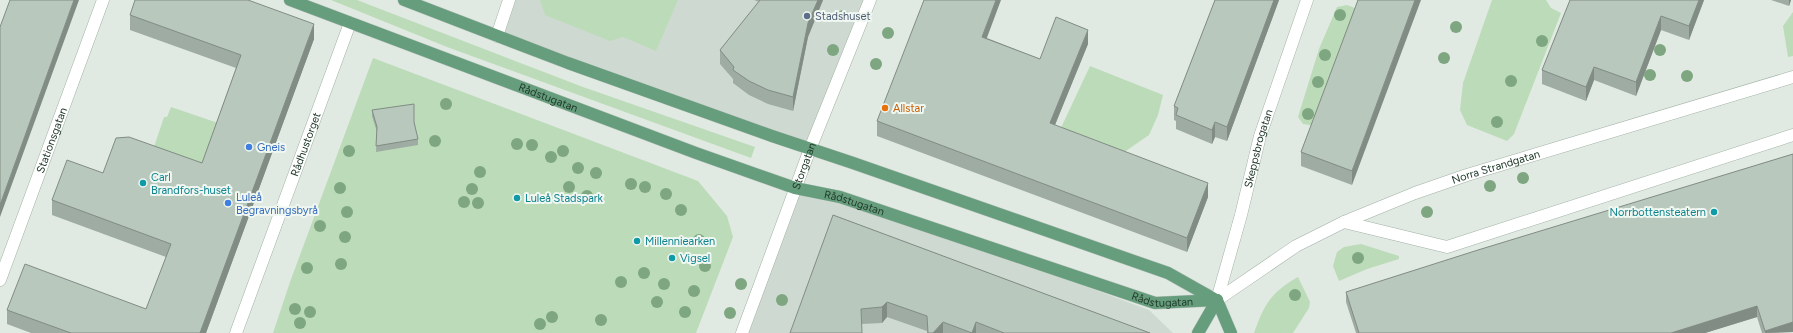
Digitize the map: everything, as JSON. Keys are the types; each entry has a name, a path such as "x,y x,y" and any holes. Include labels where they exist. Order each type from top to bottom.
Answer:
{"main road":[{"name":"Rådstugatan","path":"290,0 696,153 795,188 840,197 1155,303 1218,300"},
{"name":"Rådstugatan","path":"404,0 496,36 810,150 853,163 1168,273 1218,300"},
{"name":"Skeppsbrogatan","path":"1198,333 1218,300"},
{"path":"1218,300 1231,333"}],"street":[{"name":"Stationsgatan","path":"0,280 103,0"},
{"path":"496,36 509,0"},
{"name":"Storgatan","path":"742,333 795,188 870,0"},
{"name":"Skeppsbrogatan","path":"1218,300 1260,136 1307,0"},
{"name":"Rådhustorget","path":"236,333 350,23"},
{"name":"Norra Strandgatan","path":"1218,300 1296,246 1344,222 1415,193 1467,175 1793,77"},
{"path":"1344,222 1447,247 1793,135"}],"shaded area":[{"path":"508,0 868,0 810,147 496,34"},
{"path":"796,188 903,218 1149,310 1173,333 742,333"}],"green space":[{"path":"331,0 357,0 583,87 755,147 751,158 447,47"},
{"path":"540,0 678,0 656,51 623,37 610,41 545,15"},
{"path":"1492,0 1546,0 1551,8 1561,13 1514,134 1507,141 1467,125 1460,110 1463,83"},
{"path":"1347,5 1360,10 1317,126 1303,124 1298,117 1319,49 1337,7"},
{"path":"1793,12 1793,56 1788,57 1783,26"},
{"name":"Luleå Stadspark","path":"373,58 698,181 727,216 733,237 696,333 273,333 290,282"},
{"path":"1090,66 1163,95 1158,115 1149,135 1120,155 1059,132"},
{"path":"171,107 221,124 204,172 150,159 164,117 167,117"},
{"path":"1361,244 1399,256 1399,259 1367,269 1339,281 1333,266 1337,252 1344,247"},
{"path":"1298,277 1310,302 1309,308 1293,333 1254,333 1261,315 1270,300 1281,288"}],"building":[{"path":"10,0 74,0 0,205 0,27"},
{"path":"135,0 248,0 314,24 200,333 71,333 7,310 25,264 146,309 171,244 52,200 67,160 103,173 116,138 129,137 202,163 241,55 130,15"},
{"path":"760,0 818,0 808,23 793,97 768,90 749,81 733,70 734,67 720,50"},
{"path":"924,0 996,0 982,37 1040,59 1056,17 1088,30 1050,123 1208,183 1187,238 877,121"},
{"path":"1215,0 1274,0 1227,127 1215,122 1212,130 1176,115 1178,108 1174,106"},
{"path":"1358,0 1415,0 1352,171 1301,152"},
{"path":"1570,0 1699,0 1689,26 1661,16 1636,82 1594,67 1586,87 1542,70"},
{"path":"414,104 414,122 418,139 376,146 377,127 372,110"},
{"name":"Norrbottensteatern","path":"1793,154 1793,322 1765,331 1757,306 1671,333 1359,333 1346,292"},
{"path":"833,215 1150,333 1004,333 976,322 972,333 943,322 933,333 928,333 927,316 887,302 882,307 861,309 862,333 790,333"}],"place":[{"name":"Stadshuset","path":"807,16"},
{"name":"Allstar","path":"885,108"},
{"name":"Gneis","path":"249,147"},
{"name":"Carl Brandfors-huset","path":"143,183"},
{"name":"Luleå Stadspark","path":"517,198"},
{"name":"Luleå Begravningsbyrå","path":"228,203"},
{"name":"Norrbottensteatern","path":"1714,212"},
{"name":"Millenniearken","path":"637,241"},
{"name":"Vigsel","path":"672,258"}]}
